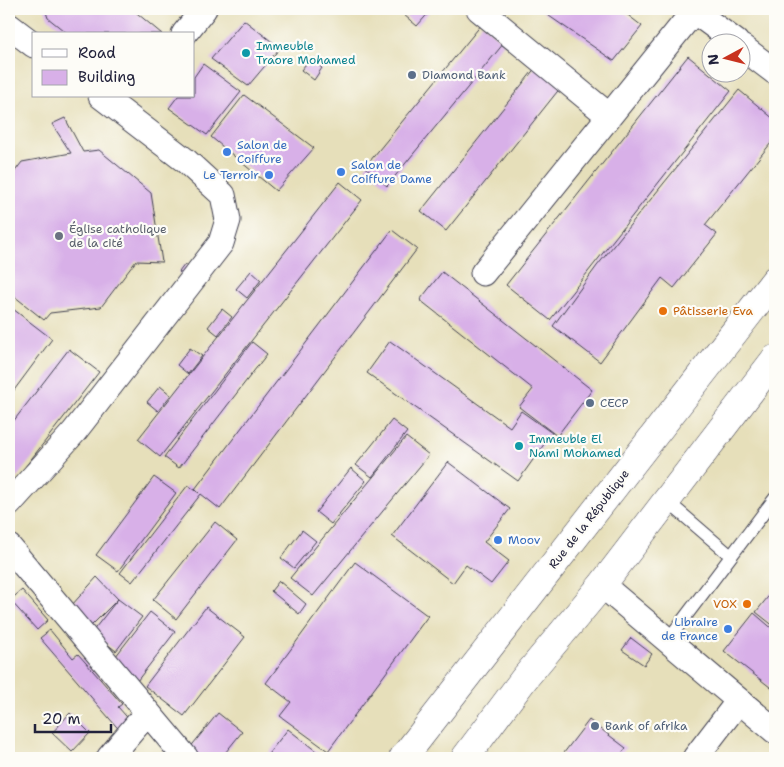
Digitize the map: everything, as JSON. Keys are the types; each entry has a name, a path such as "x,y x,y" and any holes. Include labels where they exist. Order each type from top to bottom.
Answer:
{"main road":[{"name":"Rue de la République","path":"403,758 775,280"},
{"path":"465,758 524,679 602,585 775,359"}],"street":[{"path":"186,32 204,9"},
{"path":"479,9 608,115"},
{"path":"483,273 692,10 722,32"},
{"path":"9,26 32,43"},
{"path":"752,55 775,72"},
{"path":"9,504 74,432 221,243 228,220 223,195 129,104 109,98"},
{"path":"9,547 186,758"},
{"path":"602,585 738,702 775,731"},
{"path":"695,758 738,702"},
{"path":"109,758 147,713"}],"lane":[{"path":"667,641 775,498"},
{"path":"667,501 731,556"}],"building":[{"path":"45,9 132,9 160,32 66,32 48,18"},
{"path":"397,9 432,9 417,26"},
{"path":"539,9 620,9 642,26 614,61"},
{"name":"Immeuble Traore Mohamed","path":"244,20 280,48 248,86 211,59"},
{"path":"482,24 504,43 387,186 365,167"},
{"path":"688,56 702,67 702,82 720,82 731,91 550,320 506,285"},
{"path":"310,59 322,68 314,80 301,70"},
{"path":"203,64 241,92 207,135 169,108 176,98 195,98 195,76"},
{"path":"536,67 561,87 446,231 421,211"},
{"path":"739,90 775,120 775,138 705,225 717,234 674,288 662,278 600,362 553,326 597,266"},
{"path":"244,95 314,148 276,191 211,137"},
{"path":"65,118 83,152 99,150 151,193 162,262 136,261 101,307 50,313 44,320 9,292 9,179 22,162 71,153 52,124"},
{"path":"340,182 362,200 160,457 138,439"},
{"path":"392,230 417,249 220,509 201,494 132,582 120,573 188,485 199,493 195,489"},
{"path":"185,264 191,268 185,276 179,272"},
{"path":"251,271 261,280 247,298 236,289"},
{"path":"442,272 592,390 557,436 519,407 533,389 420,300"},
{"path":"13,309 52,339 9,397 9,315"},
{"path":"222,309 232,317 218,335 208,327"},
{"path":"390,341 510,427 521,411 552,433 518,481 367,373"},
{"path":"252,342 267,354 179,468 164,457"},
{"path":"190,348 202,356 188,374 177,365"},
{"path":"69,349 99,372 11,485 9,485 9,427"},
{"path":"160,386 171,395 158,411 147,402"},
{"path":"392,420 407,432 372,477 356,465"},
{"path":"406,437 429,455 313,596 290,578"},
{"path":"448,462 510,509 484,542 509,561 491,584 466,565 453,583 392,536"},
{"path":"351,468 366,481 331,524 316,512"},
{"path":"154,477 176,493 118,571 96,555"},
{"path":"215,522 237,540 176,619 153,600"},
{"path":"302,530 316,541 294,568 281,558"},
{"path":"355,562 428,616 328,751 280,716 291,702 266,683"},
{"path":"97,577 118,599 91,626 71,606"},
{"path":"279,581 306,604 299,614 271,591"},
{"path":"775,588 775,627 756,612"},
{"path":"22,590 48,620 37,630 10,600"},
{"path":"118,599 142,617 116,651 92,632"},
{"path":"206,607 245,637 184,716 145,686"},
{"path":"150,612 175,632 137,681 112,661"},
{"path":"754,613 775,631 775,691 724,651"},
{"path":"50,630 73,658 78,654 122,704 118,707 133,724 122,733 40,638"},
{"path":"631,638 652,654 644,665 622,650"},
{"path":"70,713 90,733 72,752 52,733"},
{"path":"218,713 242,732 221,758 201,758 189,749"},
{"path":"589,720 626,748 618,758 560,758"},
{"path":"288,729 321,755 318,758 265,758"}],"place":[{"name":"Immeuble Traore Mohamed","path":"246,53"},
{"name":"Diamond Bank","path":"412,75"},
{"name":"Salon de Coiffure","path":"227,152"},
{"name":"Salon de Coiffure Dame","path":"341,172"},
{"name":"Le Terroir","path":"269,175"},
{"name":"Église catholique de la cité","path":"59,236"},
{"name":"Pâtisserie Eva","path":"663,311"},
{"name":"CECP","path":"590,403"},
{"name":"Immeuble El Nami Mohamed","path":"519,446"},
{"name":"Moov","path":"498,540"},
{"name":"VOX","path":"747,604"},
{"name":"Libraire de France","path":"728,629"},
{"name":"Bank of afrika","path":"595,726"}]}
